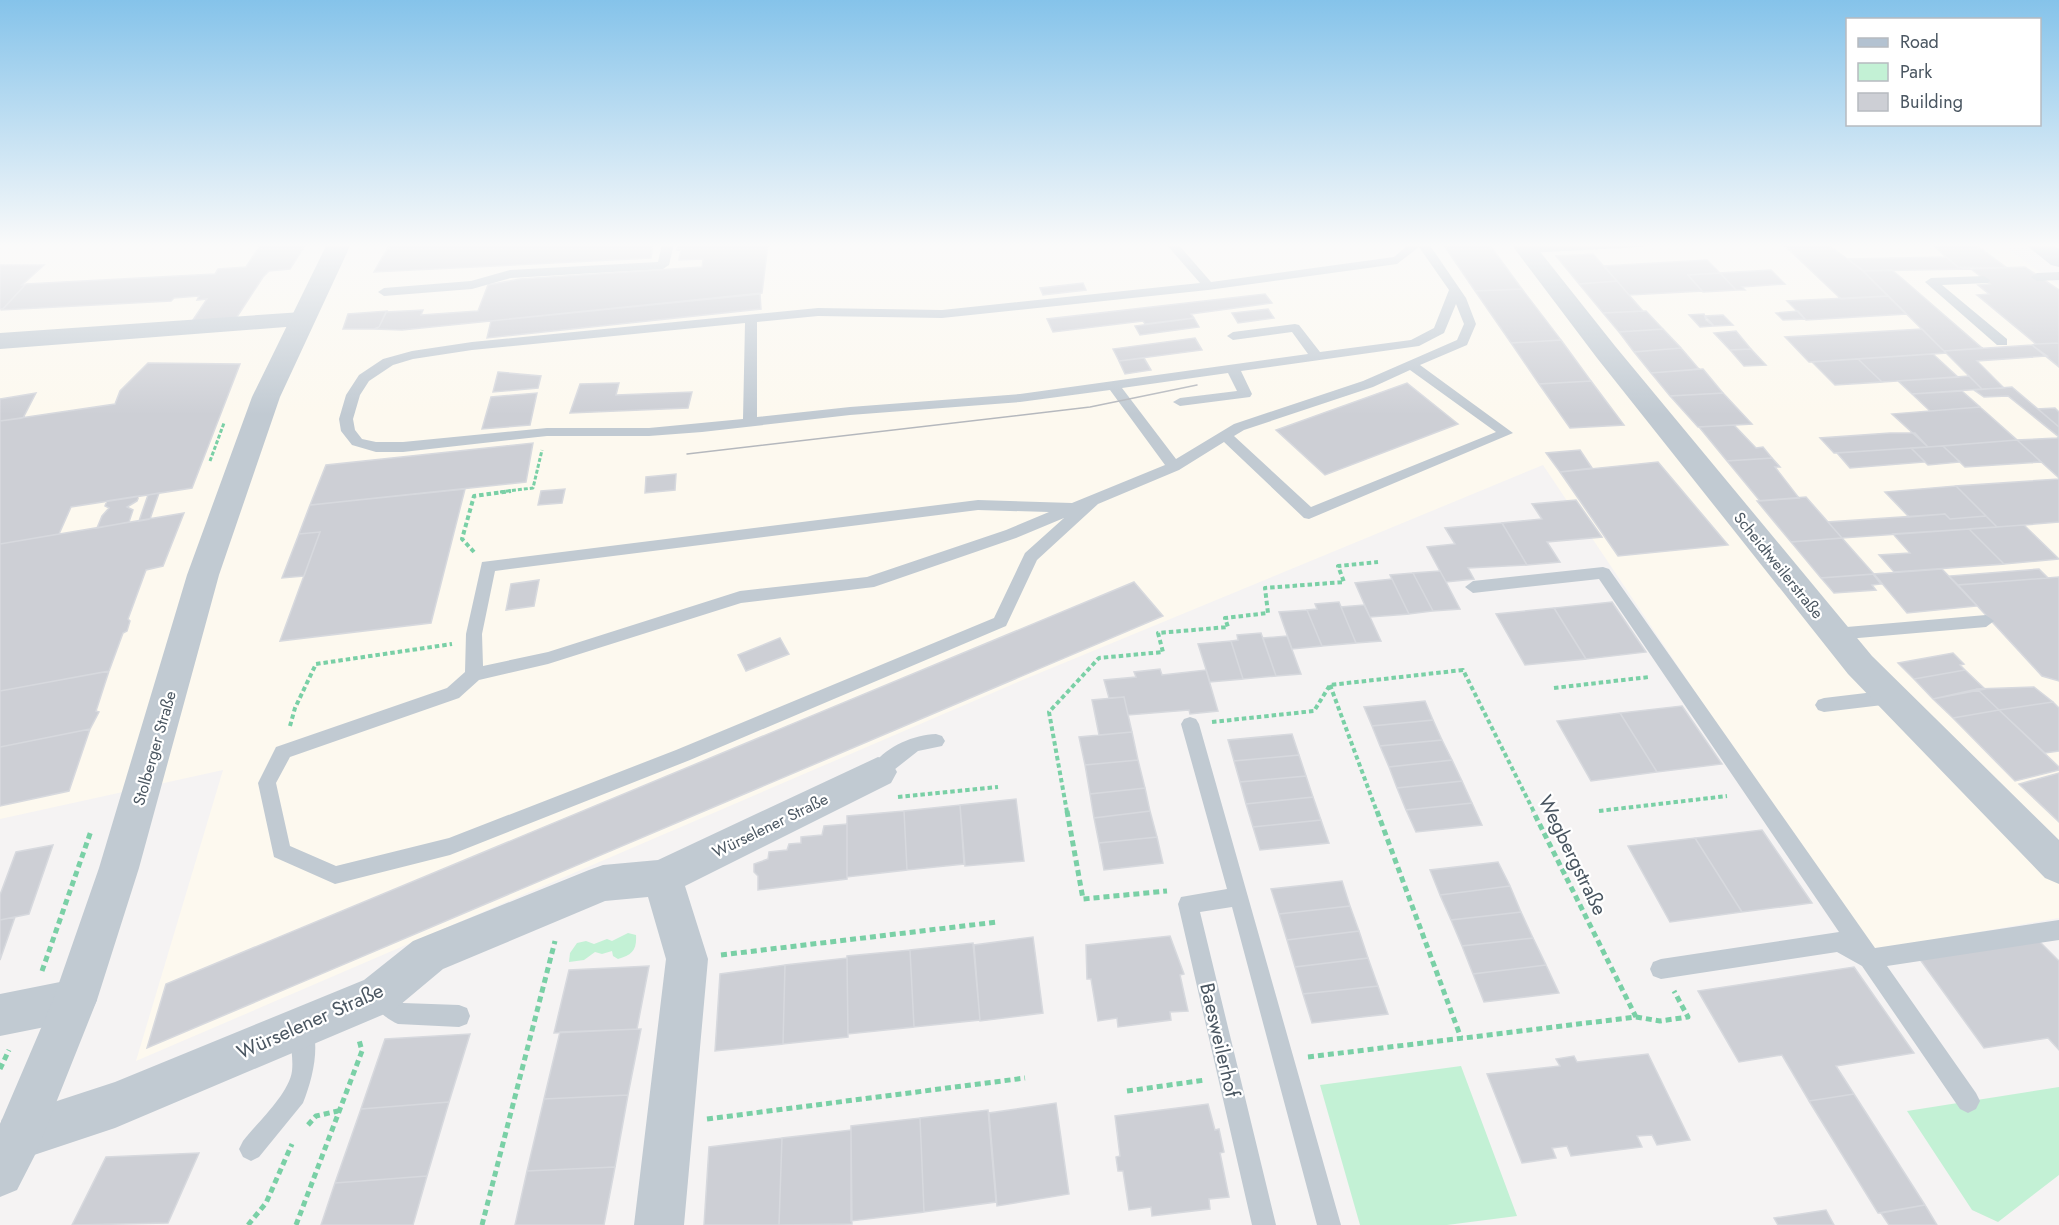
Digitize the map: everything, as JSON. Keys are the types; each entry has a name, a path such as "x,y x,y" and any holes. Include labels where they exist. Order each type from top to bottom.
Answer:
{"street":[{"name":"Stolberger Straße","path":"10,1155 75,1000 119,868 203,575 266,396 311,301"},
{"name":"Scheidtweilerstraße","path":"1566,301 1835,634 1891,697 2059,866"},
{"path":"0,341 302,320"},
{"name":"Würselener Straße","path":"10,1155 115,1105 364,1001 428,955 603,883 662,878 882,785"},
{"path":"659,1225 687,959 662,878"},
{"path":"0,1016 75,1000"}],"lane":[{"path":"1064,301 942,314 818,312 472,346 412,355 388,362 364,378 353,395 346,418 348,431 357,442 376,447 547,432 649,432 1020,398 1414,344 1440,330 1451,301"},
{"path":"1085,505 1031,556 1000,622 683,756 450,846 335,875 281,851 267,783 283,752 453,693 474,674 548,658 740,597 868,583 1011,534 1174,467 1239,427 1368,384 1462,342 1470,324 1460,301"},
{"path":"1954,301 2002,342"},
{"path":"750,423 751,319"},
{"path":"1233,336 1294,328 1317,357"},
{"path":"1226,435 1309,514 1506,433 1411,365"},
{"path":"1180,402 1245,394 1233,369"},
{"path":"1113,385 1174,467"},
{"path":"474,674 474,640 488,566 978,505 1085,505"},
{"path":"1473,587 1603,573 1968,1101"},
{"path":"1835,634 1986,621"},
{"path":"1824,705 1891,697"},
{"path":"1190,724 1329,1225"},
{"path":"882,785 902,751 922,740 936,741"},
{"path":"1188,904 1239,897"},
{"name":"Baesweilerhof","path":"1188,904 1264,1225"},
{"path":"1661,969 1839,942 1870,959 2059,930"},
{"path":"364,1001 398,1013 459,1016"},
{"path":"251,1149 295,1095 303,1072 302,1027"}],"path":[{"path":"488,566 462,539 474,496 533,488 547,432"},
{"path":"1188,904 1176,890 1083,899 1049,712 1099,658 1163,652 1158,633 1228,627 1225,618 1268,613 1264,588 1344,582 1338,566 1378,562"},
{"path":"283,752 295,708 316,664 474,640"},
{"name":"Wegbergstraße","path":"1330,685 1463,669 1636,1017"},
{"path":"1554,688 1673,675"},
{"path":"1190,724 1314,711 1330,685"},
{"path":"1330,685 1461,1038"},
{"path":"882,785 998,787"},
{"path":"1599,811 1755,793"},
{"path":"687,959 997,922"},
{"path":"482,1225 555,940"},
{"path":"296,1225 362,1051 364,1001"},
{"path":"1285,1060 1636,1017 1660,1021 1688,1017"},
{"path":"1127,1091 1229,1077"},
{"path":"670,1124 1025,1078"},
{"path":"301,1132 316,1116 339,1111"},
{"path":"248,1225 266,1203 293,1141"}],"shaded area":[{"path":"0,301 2059,301 2059,918 1869,951 1543,465 1025,679 136,1061 223,770 0,819"}],"green space":[{"path":"628,933 636,935 636,940 633,951 627,956 618,959 613,956 612,951 602,954 595,952 584,960 569,962 570,953 577,943 586,941 594,944 607,939 612,941"},
{"path":"1461,1066 1517,1216 1447,1225 1360,1225 1320,1085"},
{"path":"2059,1087 2059,1175 1998,1222 1972,1210 1907,1111"}],"building":[{"path":"0,301 10,301 3,309 0,309"},
{"path":"10,301 168,301 2,310"},
{"path":"206,301 247,301 235,320 191,323"},
{"path":"482,301 683,301 402,330 374,329 379,327 386,312 423,310 421,315 478,311"},
{"path":"689,301 760,301 761,309 487,338 491,321"},
{"path":"1203,301 1272,303 1191,314 1194,318 1145,324 1143,321 1053,332 1047,319"},
{"path":"1482,301 1531,301 1561,340 1511,343"},
{"path":"1593,301 1634,301 1643,311 1603,313"},
{"path":"1787,301 1893,301 1906,314 1806,320"},
{"path":"1894,301 1928,301 1982,348 1944,351"},
{"path":"1984,301 2059,301 2059,343 2036,344"},
{"path":"1268,309 1274,318 1238,323 1232,313"},
{"path":"387,311 379,327 343,329 348,314"},
{"path":"1646,311 1663,329 1619,332 1603,313"},
{"path":"1798,311 1805,319 1783,320 1776,313"},
{"path":"1704,314 1706,320 1714,326 1700,327 1689,315"},
{"path":"1723,315 1733,325 1714,326 1705,316"},
{"path":"1194,318 1199,327 1140,335 1135,326"},
{"path":"1663,329 1681,348 1634,352 1619,332"},
{"path":"1922,329 1946,353 1809,362 1785,337"},
{"path":"1736,331 1751,349 1730,350 1714,333"},
{"path":"1195,338 1202,350 1119,361 1113,349"},
{"path":"1561,340 1591,381 1539,384 1511,343"},
{"path":"2059,343 2059,367 2032,345 2036,344"},
{"path":"2032,345 2047,356 1977,361 2004,388 1982,389 1944,351"},
{"path":"1681,348 1699,369 1651,373 1634,352"},
{"path":"1751,349 1766,365 1744,366 1730,350"},
{"path":"1933,354 1958,377 1882,382 1858,359"},
{"path":"1144,358 1151,370 1125,374 1119,361"},
{"path":"1858,359 1882,382 1835,385 1812,362"},
{"path":"148,363 240,364 192,488 71,507 59,534 0,544 0,421 115,404 120,391"},
{"path":"1703,369 1723,393 1670,396 1651,373"},
{"path":"498,372 541,376 538,388 493,392"},
{"path":"1969,376 1982,389 1912,394 1898,381"},
{"path":"1591,381 1624,425 1570,428 1539,384"},
{"path":"619,383 616,395 692,392 688,408 570,413 580,384"},
{"path":"1407,383 1458,424 1325,475 1276,430"},
{"path":"2012,387 2059,427 2059,437 2008,396 1984,397 1974,390"},
{"path":"1962,391 1980,407 1930,411 1912,394"},
{"path":"36,393 23,418 0,421 0,399"},
{"path":"537,393 530,425 482,429 491,397"},
{"path":"1723,393 1752,424 1698,427 1670,396"},
{"path":"1980,407 2017,440 1928,447 1892,414"},
{"path":"2055,408 2059,412 2059,427 2038,409"},
{"path":"1734,425 1756,448 1763,447 1772,458 1727,461 1699,427"},
{"path":"1915,433 1928,447 1834,453 1820,438"},
{"path":"2059,437 2059,478 2017,440 2057,438"},
{"path":"2017,440 2041,462 1965,467 1943,446"},
{"path":"533,443 526,482 310,505 326,465"},
{"path":"1943,446 1960,462 1928,465 1911,448"},
{"path":"1911,448 1925,462 1850,468 1837,453"},
{"path":"1580,450 1592,468 1560,472 1546,453"},
{"path":"1772,458 1780,467 1775,467 1799,498 1760,501 1727,461"},
{"path":"1658,462 1728,545 1618,556 1560,472"},
{"path":"676,474 675,490 645,493 646,477"},
{"path":"2059,479 2059,522 1997,527 1956,486"},
{"path":"1956,486 1986,516 1950,519 1945,514 1909,517 1885,492"},
{"path":"465,489 431,623 280,641 320,532 299,534 310,505"},
{"path":"565,489 562,503 538,505 541,491"},
{"path":"159,493 150,519 139,521 148,495"},
{"path":"139,496 137,501 127,507 133,510 129,522 97,528 102,516 109,508 105,506 107,501"},
{"path":"1806,497 1842,538 1791,542 1757,501"},
{"path":"1576,500 1602,537 1547,542 1560,562 1527,565 1502,523 1542,519 1532,504"},
{"path":"184,513 163,566 146,570 128,619 130,621 127,631 123,633 109,671 0,691 0,544"},
{"path":"1945,514 1950,519 1986,516 1997,527 1842,538 1828,522"},
{"path":"1502,523 1527,565 1468,568 1474,579 1446,582 1427,547 1455,544 1445,528"},
{"path":"2024,525 2059,559 2004,564 1969,529"},
{"path":"1969,529 2004,564 1894,572 1879,555 1910,553 1893,534"},
{"path":"320,532 304,576 282,578 299,534"},
{"path":"1842,538 1874,574 1821,578 1791,542"},
{"path":"1942,569 1977,606 1907,613 1874,574"},
{"path":"2039,569 2048,578 1958,585 1949,576"},
{"path":"1440,571 1460,609 1433,611 1413,573"},
{"path":"1413,573 1433,611 1409,614 1390,575"},
{"path":"1873,574 1881,584 1872,585 1876,590 1834,593 1821,578"},
{"path":"2059,577 2059,681 2042,676 1958,585"},
{"path":"1392,579 1409,614 1370,617 1355,583"},
{"path":"539,580 534,606 506,610 511,584"},
{"path":"1134,582 1163,616 147,1048 166,984"},
{"path":"1339,602 1356,643 1322,646 1307,610 1317,609 1315,604"},
{"path":"1612,602 1646,652 1586,659 1554,608"},
{"path":"1364,605 1381,641 1356,643 1341,607"},
{"path":"1554,608 1586,659 1525,665 1496,614"},
{"path":"1307,610 1322,646 1292,649 1279,612"},
{"path":"1261,633 1276,676 1243,679 1231,641 1238,640 1237,635"},
{"path":"1287,636 1301,674 1276,676 1263,638"},
{"path":"780,638 789,654 746,671 738,655"},
{"path":"1231,641 1243,679 1210,682 1198,644"},
{"path":"1953,653 1964,664 1960,665 1965,670 1914,679 1898,663"},
{"path":"1160,669 1162,675 1206,670 1218,711 1190,714 1189,710 1128,715 1124,697 1109,698 1104,680 1136,677 1134,672"},
{"path":"1965,670 1985,689 1933,699 1914,679"},
{"path":"109,671 96,711 99,712 90,729 0,747 0,691"},
{"path":"2034,687 2053,702 1999,710 1977,689"},
{"path":"1977,689 1999,710 1953,718 1933,699"},
{"path":"1124,697 1132,732 1099,735 1092,700"},
{"path":"1425,701 1433,720 1372,726 1364,707"},
{"path":"2053,702 2059,708 2059,751 2045,753 1999,710"},
{"path":"1682,706 1722,764 1657,772 1620,713"},
{"path":"1999,710 2059,767 2059,770 2015,781 1953,718"},
{"path":"1620,713 1657,772 1591,781 1557,721"},
{"path":"1433,720 1442,740 1380,746 1372,726"},
{"path":"90,729 69,791 0,806 0,747"},
{"path":"1132,732 1138,760 1085,765 1079,737"},
{"path":"1292,734 1299,755 1234,761 1228,740"},
{"path":"1442,740 1452,760 1389,767 1380,746"},
{"path":"1299,755 1306,776 1240,782 1234,761"},
{"path":"1138,760 1145,788 1090,794 1085,765"},
{"path":"1452,760 1462,781 1397,788 1389,767"},
{"path":"2059,773 2059,822 2019,784"},
{"path":"1306,776 1313,797 1246,804 1240,782"},
{"path":"1462,781 1472,803 1406,810 1397,788"},
{"path":"1145,788 1150,811 1094,818 1090,794"},
{"path":"1313,797 1321,820 1253,827 1246,804"},
{"path":"1016,799 1024,861 965,866 960,805"},
{"path":"1472,803 1482,825 1416,832 1406,810"},
{"path":"960,805 964,864 907,870 904,811"},
{"path":"904,811 907,870 847,877 847,816"},
{"path":"1150,811 1157,837 1099,843 1094,818"},
{"path":"1321,820 1329,843 1260,850 1253,827"},
{"path":"847,824 847,879 758,890 758,876 754,872 754,864 768,859 769,852 787,850 789,844 801,843 801,837 822,835 824,826"},
{"path":"1762,830 1812,903 1742,912 1695,838"},
{"path":"1157,837 1163,863 1104,870 1099,843"},
{"path":"1695,838 1742,912 1670,922 1628,846"},
{"path":"53,845 29,914 0,920 0,895 16,852"},
{"path":"1498,862 1510,886 1440,895 1430,870"},
{"path":"1342,881 1350,906 1279,914 1271,889"},
{"path":"1510,886 1521,912 1451,920 1440,895"},
{"path":"1350,906 1359,931 1287,940 1279,914"},
{"path":"1521,912 1533,938 1462,946 1451,920"},
{"path":"15,917 0,960 0,920"},
{"path":"1359,931 1368,958 1295,967 1287,940"},
{"path":"1170,936 1184,974 1180,975 1188,1011 1170,1012 1171,1020 1118,1027 1117,1018 1098,1021 1091,979 1087,979 1086,945"},
{"path":"1033,937 1043,1013 980,1021 974,945"},
{"path":"1533,938 1546,965 1473,974 1462,946"},
{"path":"2037,939 2059,961 2059,1050 2048,1038 1984,1048 1919,958"},
{"path":"973,943 980,1020 914,1027 910,950"},
{"path":"910,950 914,1027 848,1034 847,956"},
{"path":"847,958 848,1037 783,1044 785,965"},
{"path":"1368,958 1378,986 1303,994 1295,967"},
{"path":"785,965 783,1044 715,1051 720,974"},
{"path":"1546,965 1559,993 1484,1002 1473,974"},
{"path":"649,966 637,1029 554,1033 569,970"},
{"path":"1854,967 1914,1053 1836,1066 1854,1094 1809,1101 1782,1055 1739,1062 1698,991"},
{"path":"1378,986 1388,1014 1312,1023 1303,994"},
{"path":"641,1029 628,1095 544,1099 560,1032"},
{"path":"470,1034 449,1102 361,1109 385,1039"},
{"path":"1648,1054 1690,1140 1657,1145 1652,1135 1637,1136 1642,1147 1571,1156 1567,1146 1552,1148 1556,1158 1522,1163 1487,1074 1560,1066 1556,1059 1574,1056 1577,1062"},
{"path":"1854,1094 1925,1205 1878,1213 1809,1101"},
{"path":"628,1095 615,1167 527,1171 544,1099"},
{"path":"449,1102 427,1176 335,1183 361,1109"},
{"path":"1056,1103 1069,1194 997,1206 989,1113"},
{"path":"1208,1104 1215,1130 1219,1129 1224,1152 1220,1153 1229,1197 1209,1199 1210,1209 1152,1216 1151,1207 1129,1210 1123,1171 1118,1171 1116,1157 1120,1156 1115,1116"},
{"path":"988,1110 996,1202 924,1212 920,1118"},
{"path":"920,1118 924,1212 851,1221 851,1126"},
{"path":"851,1130 852,1224 779,1225 782,1138"},
{"path":"782,1138 779,1225 704,1225 709,1147"},
{"path":"199,1153 168,1223 72,1225 106,1157"},
{"path":"615,1167 604,1225 515,1225 527,1171"},
{"path":"427,1176 413,1225 321,1225 335,1183"},
{"path":"1925,1205 1937,1225 1889,1225 1881,1213"},
{"path":"1826,1210 1834,1225 1778,1225 1774,1218"}],"tram line":[{"path":"687,454 1090,407 1197,385"}]}
